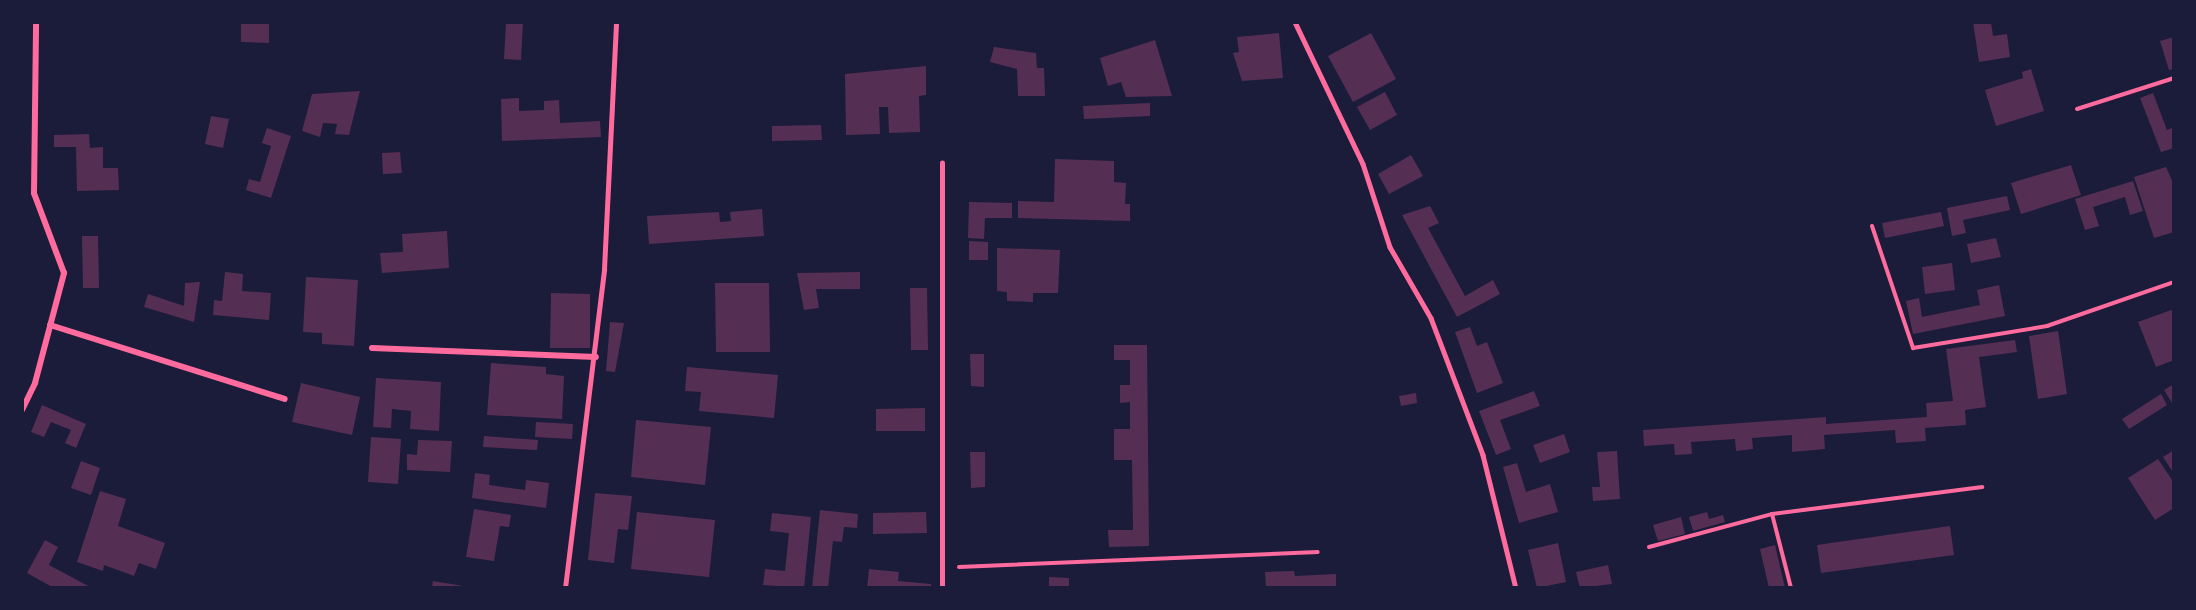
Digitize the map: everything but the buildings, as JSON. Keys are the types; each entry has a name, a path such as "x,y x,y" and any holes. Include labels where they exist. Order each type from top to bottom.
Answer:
{"street":[{"path":"22,410 35,383 64,273 34,193 36,22"},
{"path":"50,325 285,399"},
{"path":"372,348 596,357"}],"lane":[{"path":"566,588 596,357 604,269 616,22"},
{"path":"1294,22 1363,164 1390,247 1431,318 1483,455 1516,588"},
{"path":"942,163 942,588"}],"path":[{"path":"2077,109 2174,78"},
{"path":"1872,226 1913,348 2047,326 2174,282"},
{"path":"1649,547 1772,514 1982,487"},
{"path":"1772,514 1791,588"},
{"path":"943,568 1318,552"}]}
